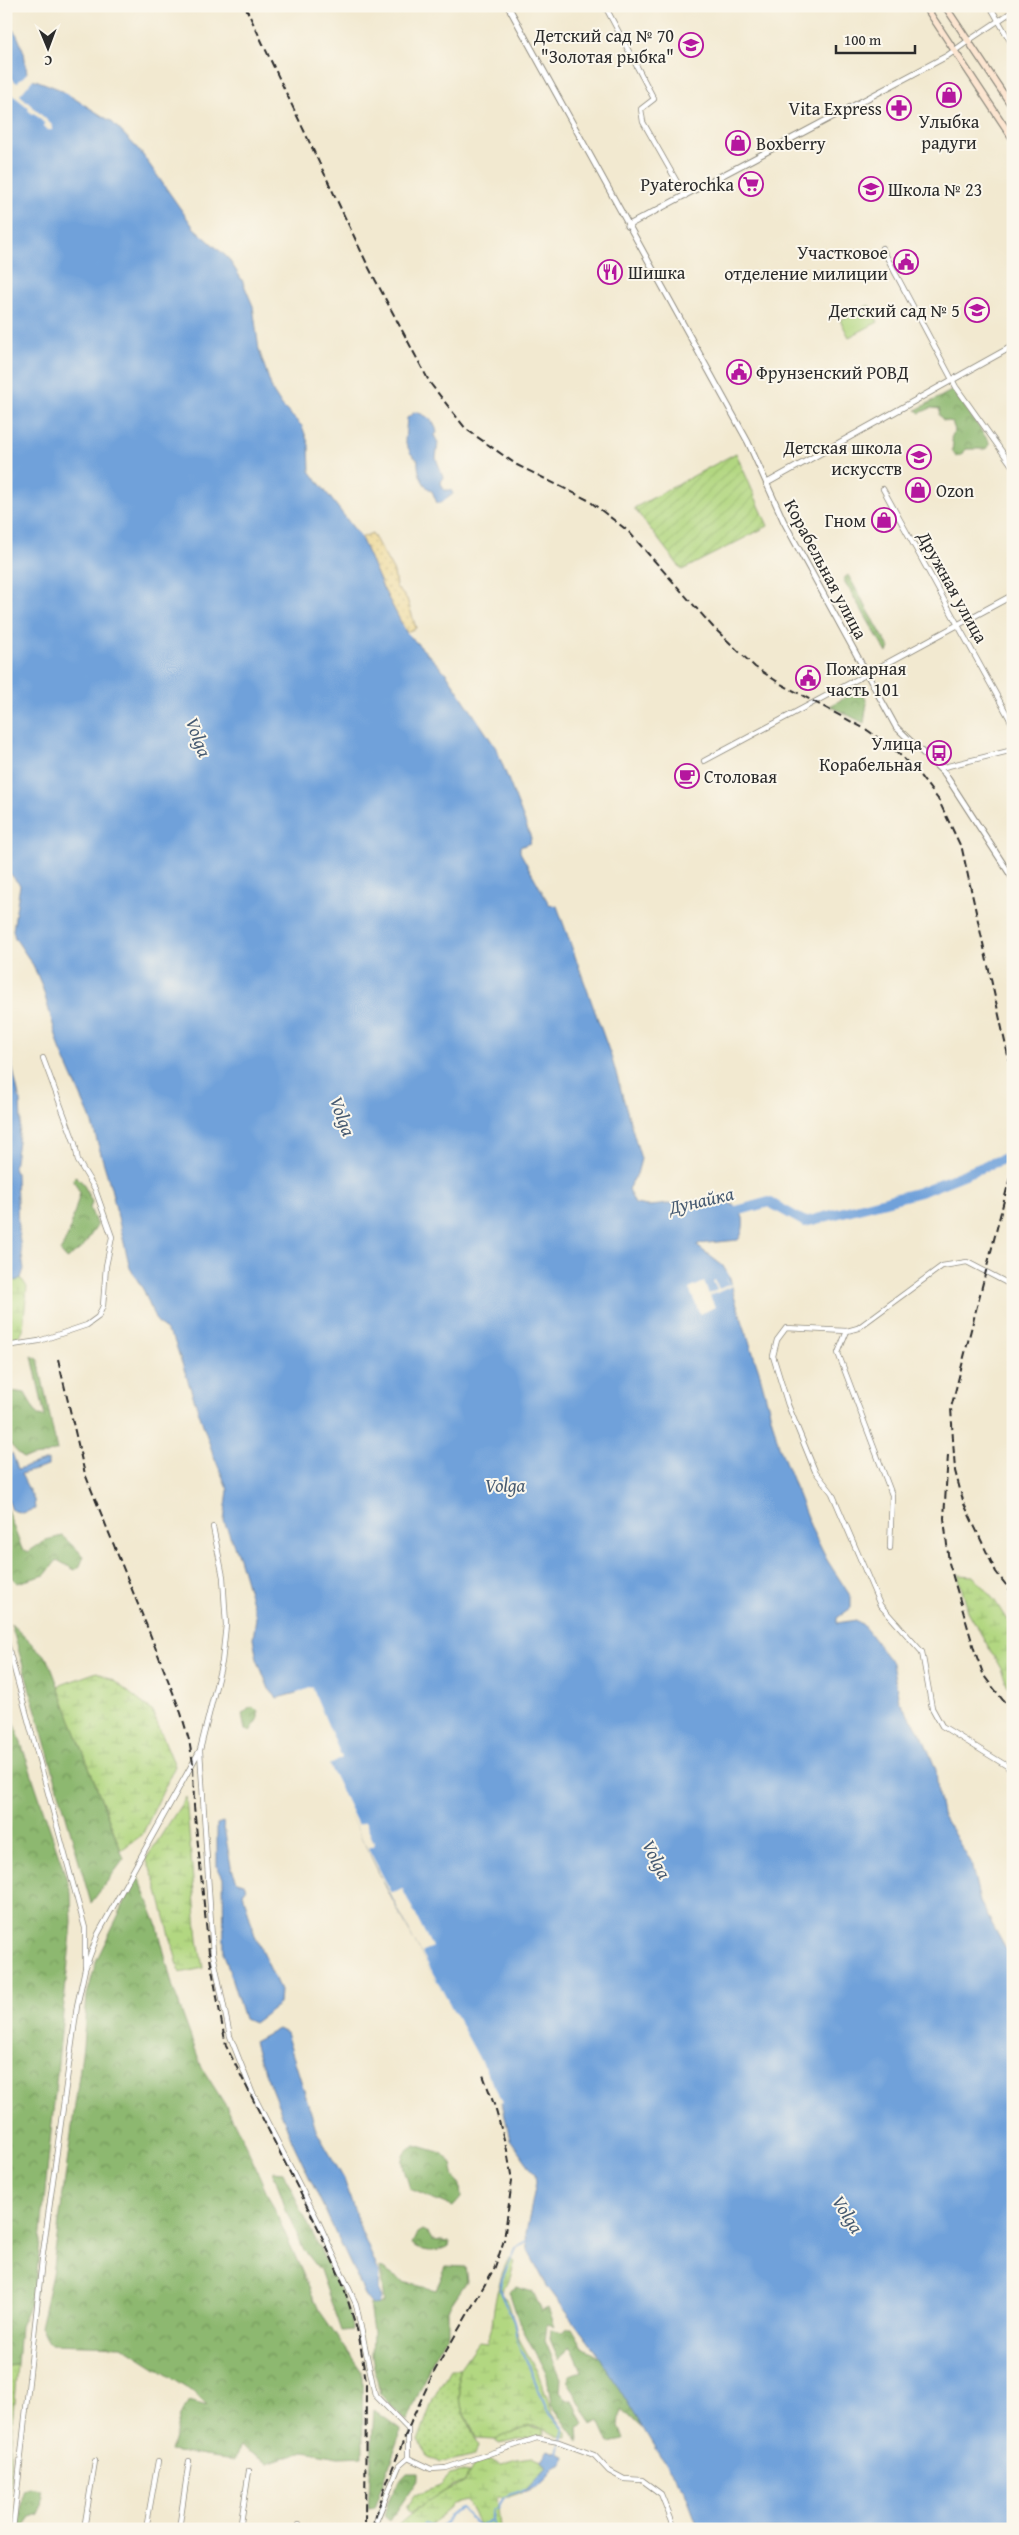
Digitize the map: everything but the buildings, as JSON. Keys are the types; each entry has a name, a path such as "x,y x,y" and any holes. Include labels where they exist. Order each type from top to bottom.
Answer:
{"main road":[{"path":"925,6 1013,139"},
{"path":"945,6 1013,108"}],"street":[{"name":"Корабельная улица","path":"508,6 627,226 748,442 784,522 900,734 940,768 972,812 1013,879"},
{"path":"605,6 654,99 640,109 643,122 685,196"},
{"path":"990,6 1013,46"},
{"path":"627,226 955,50 998,19 1013,11"},
{"path":"882,248 953,380 1013,467"},
{"path":"767,483 1013,346"},
{"name":"Дружная улица","path":"883,489 1013,725"},
{"path":"704,761 960,626 1013,595"},
{"path":"940,768 1013,750"},
{"path":"6,1346 39,1341 87,1325 98,1317 103,1306 106,1266 112,1238 95,1188 78,1161 75,1144 43,1058"},
{"path":"1013,1286 967,1262 942,1266 858,1328 847,1331 786,1328 777,1340 773,1356 788,1405 815,1471 832,1493 880,1605 922,1652 932,1708 942,1726 1006,1766 1013,1776"},
{"path":"847,1331 838,1353 892,1495 890,1548"},
{"path":"13,2529 42,2260 76,2006 85,1970 98,1934 200,1750 222,1662 226,1625 223,1577 213,1527"},
{"path":"6,1639 85,1928 85,1970"},
{"path":"200,1750 213,1954 230,2036 252,2092 318,2221 356,2304 375,2395 408,2429 408,2458 399,2466 373,2529"},
{"path":"408,2458 432,2469 446,2468 537,2438 561,2443 594,2455 609,2471 624,2479 642,2480 662,2494 675,2529"},
{"path":"84,2529 94,2461"},
{"path":"146,2529 158,2461"},
{"path":"179,2529 189,2461"},
{"path":"240,2529 249,2471"}],"green space":[{"path":"869,305 878,322 849,337 840,320"},
{"path":"953,390 989,442 989,446 985,449 966,449 962,455 956,457 952,450 951,438 955,430 952,422 943,420 939,415 940,409 931,408 920,413 916,410"},
{"path":"736,453 768,526 682,570 634,508"},
{"path":"848,575 889,647 887,653 843,579"},
{"path":"862,688 867,703 864,723 830,706"},
{"path":"76,1176 83,1183 92,1202 90,1208 97,1226 82,1248 67,1259 60,1251 69,1231 80,1193 73,1179"},
{"path":"6,1269 12,1280 21,1278 27,1287 23,1330 17,1338 6,1339"},
{"path":"32,1356 38,1359 57,1450 41,1456 23,1458 7,1441 6,1396 11,1391 25,1393 38,1416 45,1417"},
{"path":"6,1507 22,1549 28,1552 46,1540 62,1536 84,1556 80,1566 75,1570 57,1560 45,1575 17,1583 8,1568 6,1558"},
{"path":"958,1575 973,1576 995,1601 1013,1630 1013,1699 1001,1669 968,1611"},
{"path":"11,1624 48,1659 124,1859 91,1903"},
{"path":"97,1672 117,1683 152,1711 175,1766 142,1835 121,1850 58,1686"},
{"path":"6,1698 71,1892 72,1923 35,2292 20,2326 17,2365 6,2366"},
{"path":"253,1707 258,1712 258,1720 250,1731 245,1730 242,1715"},
{"path":"186,1797 198,1940 203,1968 180,1973 155,1880 146,1859"},
{"path":"138,1875 157,1924 173,1988 202,2068 226,2106 248,2150 319,2310 362,2372 363,2456 338,2457 304,2451 268,2463 241,2447 233,2460 170,2451 180,2416 189,2401 207,2406 194,2392 122,2346 50,2344 40,2327 52,2274 83,2046 87,1995 97,1959"},
{"path":"415,2145 442,2153 452,2164 455,2177 460,2185 461,2198 453,2207 410,2189 404,2170 403,2158 405,2153"},
{"path":"273,2171 283,2172 344,2299 352,2330 341,2331 320,2270 304,2250 286,2210"},
{"path":"422,2230 428,2233 432,2240 450,2242 449,2246 430,2251 412,2244 417,2233"},
{"path":"509,2258 515,2262 509,2281 500,2293 508,2301 519,2339 537,2371 553,2413 567,2433 567,2438 557,2437 537,2426 528,2426 495,2439 476,2438 459,2399 459,2369 478,2342 487,2343 492,2326 497,2290"},
{"path":"446,2266 465,2267 467,2281 448,2309 448,2333 430,2366 407,2422 380,2394 372,2357 373,2332 369,2305 384,2303 380,2267 403,2282 436,2290"},
{"path":"516,2287 533,2292 542,2311 548,2308 555,2326 547,2324 545,2341 561,2378 560,2392 567,2401 573,2400 584,2425 578,2428 579,2442 551,2404 547,2375 519,2322 509,2291"},
{"path":"572,2328 583,2347 600,2357 644,2429 621,2409 619,2426 624,2440 609,2443 599,2421 592,2425 568,2381 569,2375 582,2371 573,2350 569,2346 559,2360 550,2339 551,2329 562,2332"},
{"path":"17,2365 10,2451 10,2497 6,2529 6,2366"},
{"path":"450,2369 459,2369 459,2399 478,2446 475,2455 441,2463 428,2456 418,2441 434,2397"},
{"path":"374,2410 400,2429 399,2439 374,2508 368,2509"},
{"path":"528,2426 543,2429 544,2435 499,2444 495,2439"},
{"path":"533,2457 542,2460 547,2467 524,2492 509,2497 497,2497 500,2529 482,2529 467,2501 452,2504 428,2529 395,2529 408,2516 427,2502 464,2483 473,2467 481,2462 491,2461 502,2464 517,2459"},
{"path":"463,2472 469,2473 464,2483 454,2485 410,2514 406,2508 415,2495 440,2485 450,2475"},
{"path":"407,2473 418,2473 418,2479 390,2521 384,2516 387,2504 398,2483"},
{"path":"29,2488 40,2490 42,2498 40,2515 31,2518 23,2529 19,2529 23,2490"}],"sand":[{"path":"372,533 394,572 396,587 407,599 416,628 406,632 383,588 361,538"}],"water":[{"name":"Volga","path":"6,21 17,35 24,52 27,73 33,79 59,89 112,122 140,151 194,228 228,258 242,280 253,306 259,350 273,392 282,406 302,426 309,445 310,471 361,538 383,588 406,632 446,673 496,748 531,838 530,843 520,847 520,852 549,904 557,906 611,1056 641,1159 637,1174 628,1189 635,1204 647,1206 701,1200 716,1201 728,1203 738,1209 743,1218 743,1229 738,1240 698,1244 697,1246 723,1266 730,1278 734,1296 759,1371 779,1446 812,1530 827,1560 851,1597 851,1608 837,1618 837,1623 856,1620 863,1625 892,1663 899,1701 922,1735 936,1770 942,1814 971,1863 980,1902 1013,1962 1013,2529 699,2529 684,2490 661,2458 600,2357 547,2286 527,2249 526,2233 536,2183 535,2174 510,2139 503,2107 389,1893 353,1820 296,1693 277,1698 269,1689 257,1659 253,1639 256,1617 239,1558 224,1521 228,1490 213,1454 174,1340 155,1319 144,1291 130,1268 111,1188 90,1117 60,1049 42,986 33,965 15,938 13,930 20,885 6,869"},
{"path":"415,412 423,414 435,425 437,433 434,435 438,443 436,458 443,477 441,483 444,490 451,490 453,494 441,503 437,503 432,491 423,482 419,473 418,460 411,454 405,441 407,418"},
{"path":"6,1039 20,1101 21,1121 14,1168 16,1173 18,1229 24,1269 21,1278 16,1281 12,1280 6,1269 6,1133 9,1126"},
{"path":"12,1453 18,1469 48,1460 48,1466 21,1474 34,1500 35,1509 22,1513 12,1510 6,1495 6,1458"},
{"path":"223,1822 231,1866 237,1881 244,1883 247,1888 243,1893 255,1936 280,1990 279,2004 253,2023 244,2019 224,1954 223,1878 217,1866 217,1824"},
{"path":"278,2029 286,2033 317,2132 344,2179 361,2231 379,2272 378,2290 381,2299 379,2304 372,2305 367,2299 293,2143 257,2052 254,2042"},
{"path":"549,2450 565,2456 563,2464 554,2468 542,2483 524,2492 547,2467 542,2460"}],"pier":[{"path":"29,71 35,77 20,95 52,125 52,130 48,130 34,113 32,114 28,110 29,108 6,90 6,81 10,77 17,83"},
{"path":"726,1276 729,1285 734,1283 734,1285 710,1296 715,1307 700,1314 689,1289 704,1282 709,1294 717,1290 713,1281 715,1280 719,1289 728,1285"},
{"path":"312,1687 342,1758 329,1765 358,1825 365,1822 375,1845 368,1848 392,1893 402,1888 432,1947 422,1953 503,2102 498,2104 320,1757 295,1694"}],"waterway":[{"name":"Дунайка","path":"729,1213 769,1202 805,1222 920,1192 1013,1155"},
{"path":"526,2242 516,2248 502,2278 500,2291 514,2322 519,2347 524,2354 546,2408 564,2429 558,2454"},
{"path":"421,2529 423,2524 437,2528 445,2523 450,2514 461,2509 479,2525 492,2521 492,2512 499,2508 500,2503 505,2497 525,2490"},
{"path":"492,2521 494,2527"}],"railway":[{"path":"245,6 369,268 430,383 466,429 517,465 588,500 628,531 713,627 755,667 781,684 867,730 895,750 917,772 938,799 962,849 1013,1078"},
{"path":"1013,1165 951,1408 955,1471 964,1504 996,1572 1013,1594"},
{"path":"58,1359 85,1474 181,1713 189,1740 193,1763 194,1806 209,1953 226,2046 318,2228 342,2282 359,2336 366,2381 365,2529"},
{"path":"948,1455 944,1518 949,1563 984,1676 1013,1713"},
{"path":"372,2529 385,2487 413,2417 435,2370 495,2267 504,2240 512,2181 507,2150 495,2107 483,2075"}],"place":[{"name":"Детский сад № 70 \"Золотая рыбка\"","path":"691,45"},
{"name":"Улыбка радуги","path":"949,95"},
{"name":"Vita Express","path":"899,108"},
{"name":"Boxberry","path":"738,143"},
{"name":"Pyaterochka","path":"751,184"},
{"name":"Школа № 23","path":"871,189"},
{"name":"Участковое отделение милиции","path":"906,262"},
{"name":"Шишка","path":"610,272"},
{"name":"Детский сад № 5","path":"977,310"},
{"name":"Фрунзенский РОВД","path":"739,372"},
{"name":"Детская школа искусств","path":"919,457"},
{"name":"Ozon","path":"918,490"},
{"name":"Гном","path":"884,520"},
{"name":"Пожарная часть 101","path":"808,678"},
{"name":"Улица Корабельная","path":"939,753"},
{"name":"Столовая","path":"687,776"}]}
